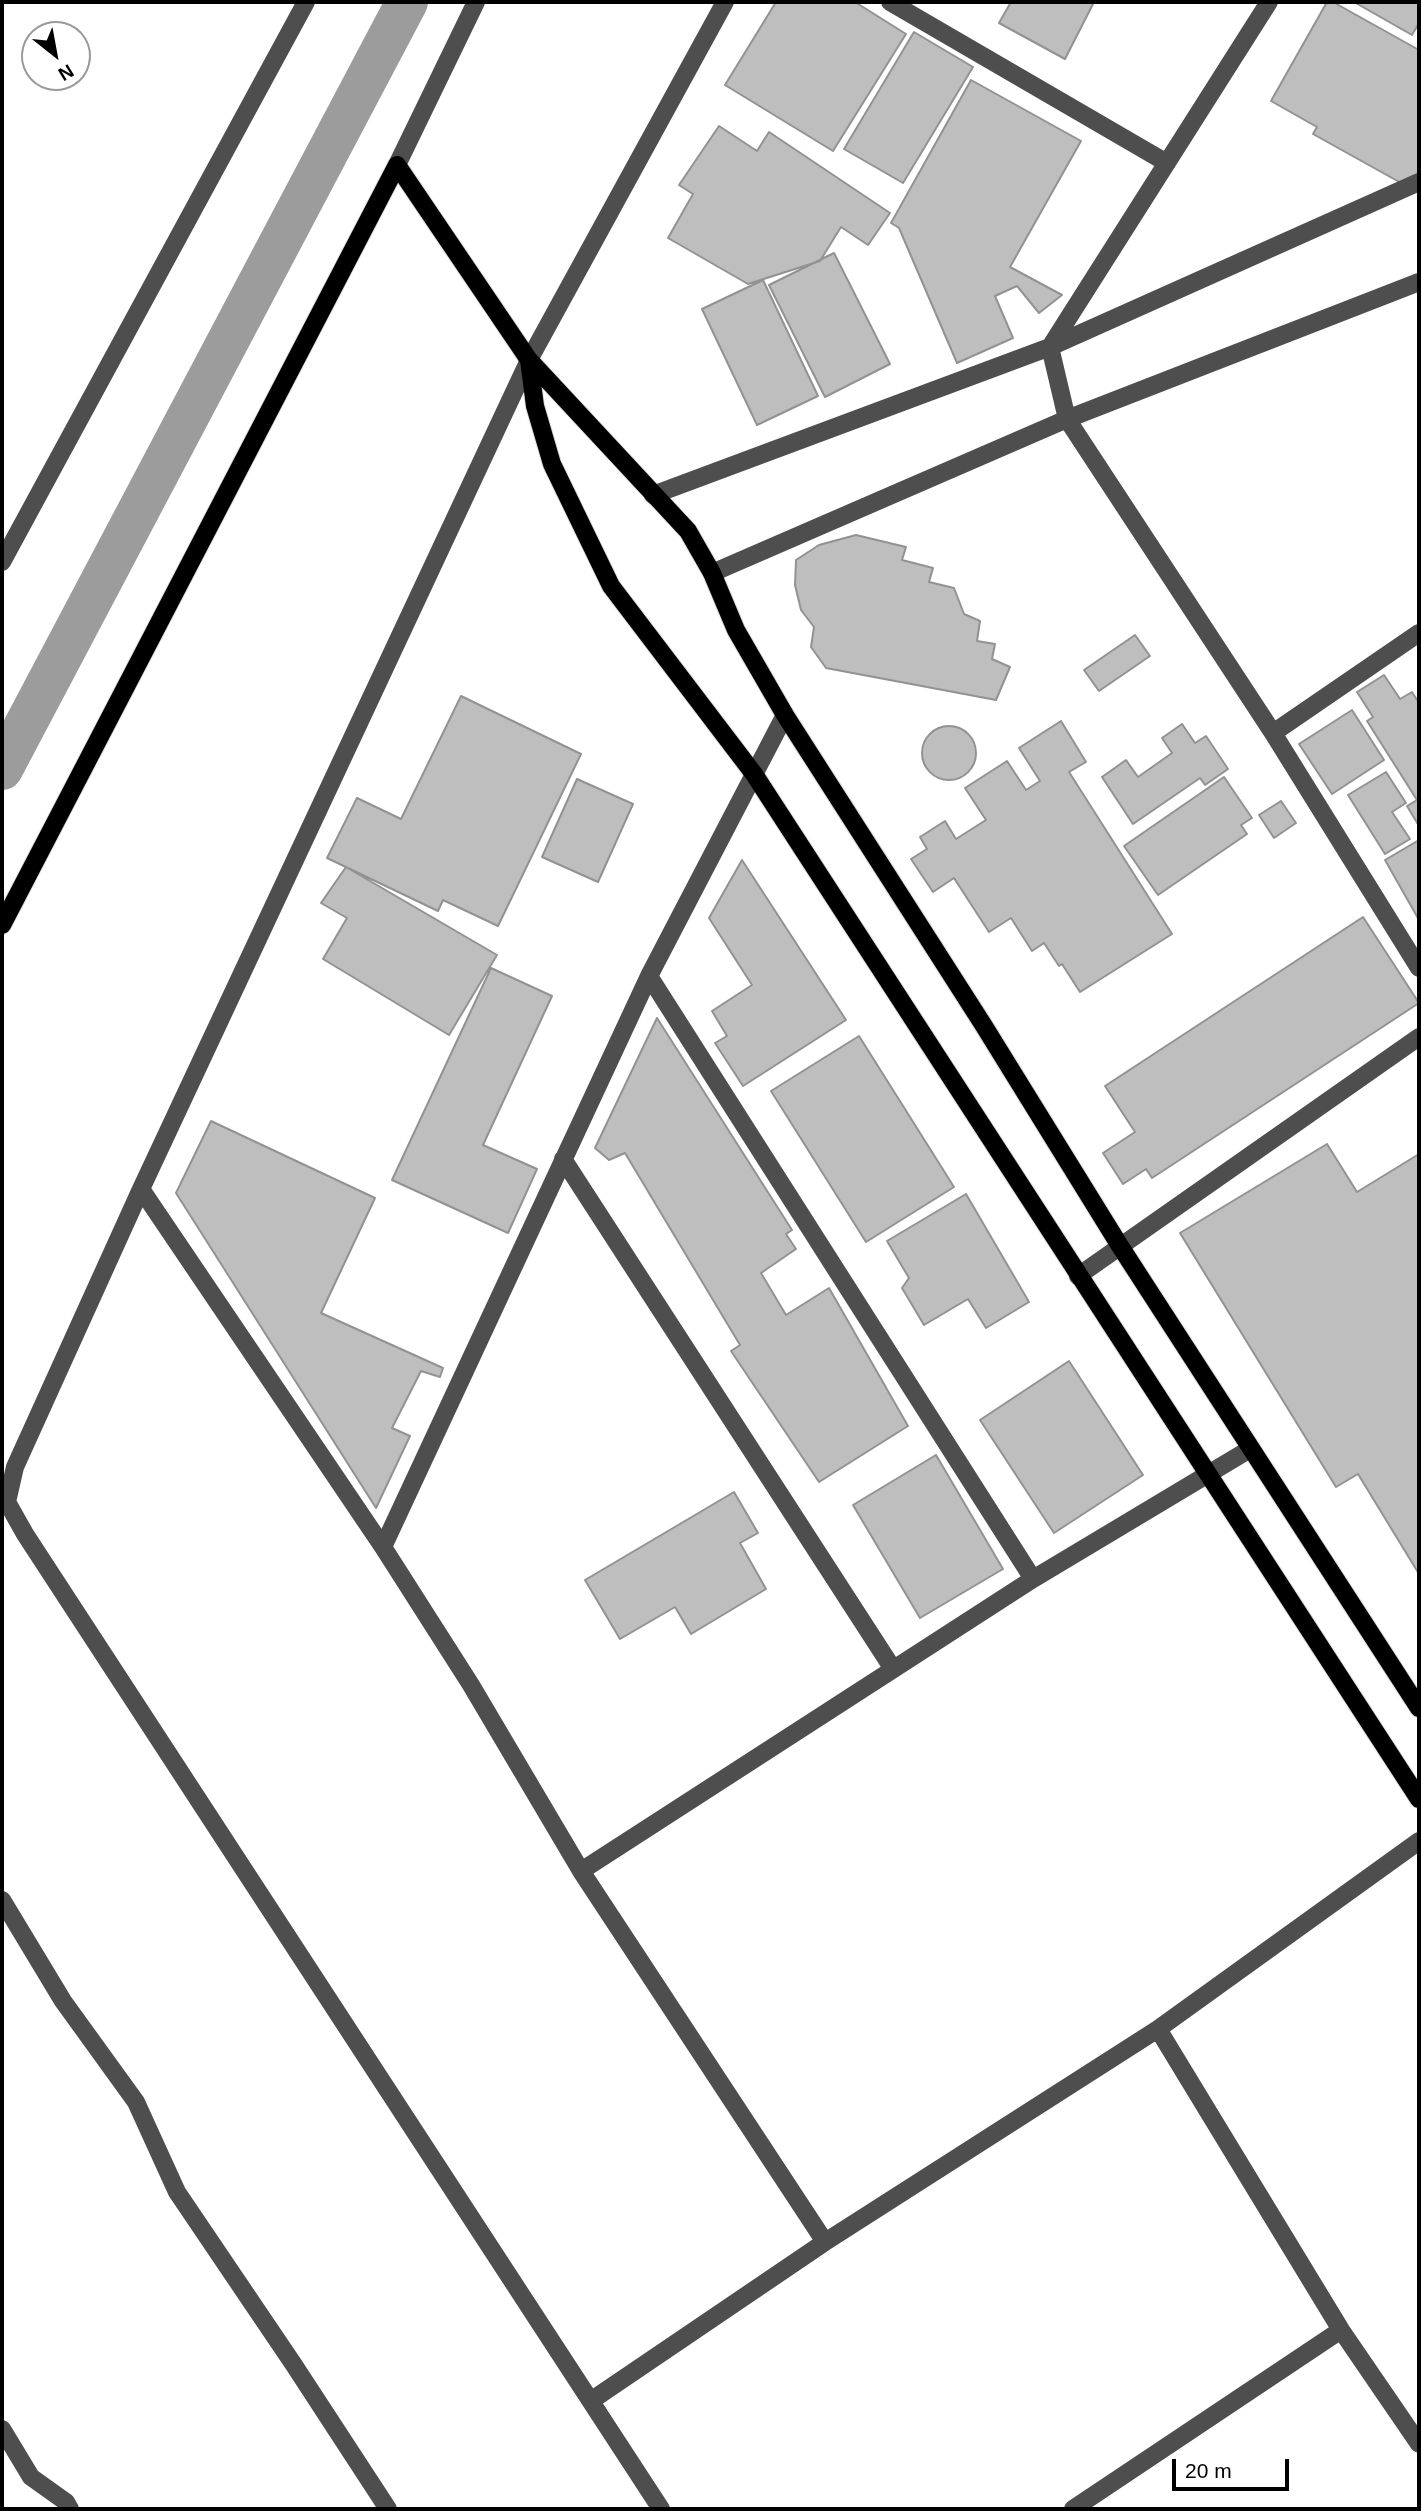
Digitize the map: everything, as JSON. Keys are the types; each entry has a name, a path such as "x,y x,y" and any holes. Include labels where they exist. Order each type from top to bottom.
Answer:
{"main road":[{"path":"2,925 397,165 529,360 688,531 712,573 736,630 785,715 984,1026 1120,1246 1419,1708"},
{"path":"529,360 535,406 552,464 611,586 754,774 1419,1799"}],"street":[{"path":"2,562 306,2"},
{"path":"397,165 476,2"},
{"path":"661,2509 25,1534 7,1502 15,1467 141,1189 529,360 725,2"},
{"path":"890,2 1167,163"},
{"path":"1269,2 1050,347 1067,419 1273,733 1419,968"},
{"path":"653,495 1050,347 1419,182"},
{"path":"712,573 1067,419 1419,282"},
{"path":"1273,733 1419,633"},
{"path":"383,1547 649,976 785,715"},
{"path":"649,976 1033,1579"},
{"path":"1078,1276 1419,1037"},
{"path":"563,1158 893,1669"},
{"path":"141,1189 383,1547 471,1685 581,1871 825,2242"},
{"path":"581,1871 1033,1579 1250,1449"},
{"path":"592,2400 825,2242 1158,2029 1419,1841"},
{"path":"2,1900 62,2001 136,2102 177,2192 388,2509"},
{"path":"1158,2029 1341,2330 1419,2444"},
{"path":"1073,2509 1341,2330"},
{"path":"2,2429 31,2477 66,2502 70,2509"}],"building":[{"path":"776,2 855,2 906,34 833,151 725,85"},
{"path":"1011,2 1094,2 1065,59 999,23"},
{"path":"1327,2 1333,2 1419,50 1419,171 1410,188 1313,134 1317,127 1271,101"},
{"path":"1354,2 1419,2 1419,23 1412,35"},
{"path":"914,32 973,67 903,183 844,149"},
{"path":"971,80 1081,141 1010,267 1062,295 1039,313 1017,286 995,296 1013,338 957,363 899,228 891,223"},
{"path":"719,126 757,151 769,132 890,213 868,245 841,227 820,261 748,284 668,238 693,194 679,185"},
{"path":"834,253 890,364 825,397 769,285"},
{"path":"763,280 818,396 757,425 702,309"},
{"path":"856,535 906,547 902,560 933,568 929,582 954,588 964,614 980,621 977,641 995,644 992,659 1010,667 996,700 826,668 811,647 814,627 801,610 795,585 796,560 819,545"},
{"path":"1135,635 1150,656 1099,691 1084,670"},
{"path":"1384,675 1400,699 1412,692 1419,703 1419,826 1407,806 1417,800 1367,721 1373,717 1357,692"},
{"path":"461,696 581,754 498,926 443,900 438,911 327,858 357,798 401,819"},
{"path":"1352,710 1384,760 1332,794 1299,744"},
{"path":"1061,721 1086,762 1069,772 1172,934 1080,992 1044,943 1032,951 1011,918 989,932 954,878 933,892 911,859 927,849 920,837 945,821 956,839 986,820 965,788 1007,761 1026,790 1040,781 1019,748"},
{"path":"1182,724 1195,743 1206,736 1228,769 1205,785 1200,778 1133,824 1102,777 1126,760 1138,777 1172,753 1162,738"},
{"path":"949,726 968,734 976,753 968,772 949,780 930,772 922,753 930,734"},
{"path":"1386,772 1406,803 1392,812 1410,839 1385,854 1348,795"},
{"path":"1224,777 1252,818 1241,825 1247,834 1158,895 1124,846"},
{"path":"577,779 633,804 598,882 542,857"},
{"path":"1281,801 1296,823 1274,838 1259,815"},
{"path":"1419,840 1419,920 1385,860"},
{"path":"742,860 846,1020 743,1086 715,1043 727,1036 712,1011 752,985 709,918"},
{"path":"346,867 497,955 449,1035 323,959 347,918 321,903"},
{"path":"1363,917 1419,1003 1152,1178 1146,1169 1123,1184 1103,1153 1135,1132 1105,1086"},
{"path":"491,968 552,996 483,1145 537,1169 508,1233 392,1180"},
{"path":"657,1018 792,1230 786,1234 796,1249 761,1273 786,1315 829,1288 908,1426 819,1482 731,1351 740,1345 625,1153 609,1160 595,1148"},
{"path":"859,1036 954,1187 866,1242 771,1091"},
{"path":"211,1121 375,1198 321,1313 443,1368 440,1377 421,1371 392,1428 410,1436 376,1508 176,1193"},
{"path":"1327,1144 1357,1192 1419,1154 1419,1574 1358,1474 1336,1487 1180,1233"},
{"path":"966,1194 1029,1302 986,1328 968,1299 924,1325 902,1288 909,1278 887,1241"},
{"path":"1069,1361 1143,1475 1054,1533 980,1420"},
{"path":"936,1455 1003,1569 920,1618 853,1505"},
{"path":"734,1492 758,1533 740,1543 766,1589 691,1634 675,1607 620,1639 585,1580"}],"waterway":[{"path":"2,769 407,2"}]}
